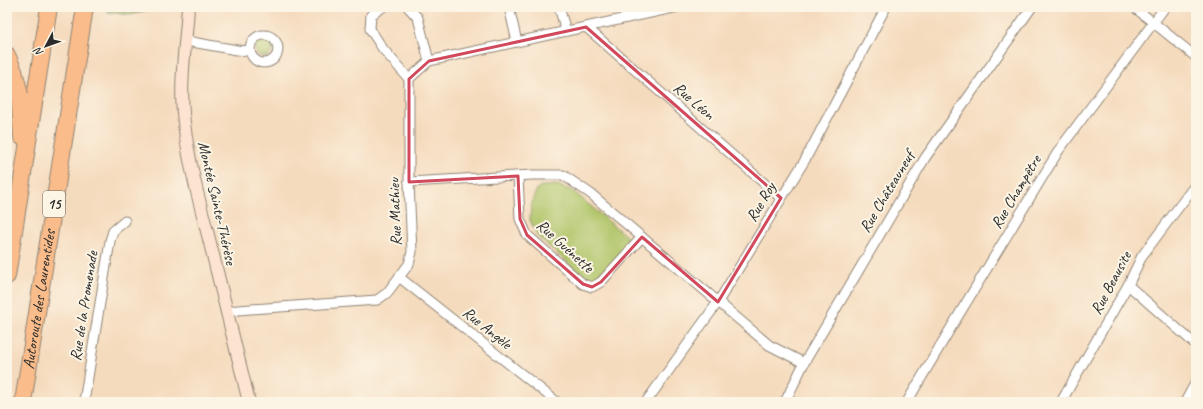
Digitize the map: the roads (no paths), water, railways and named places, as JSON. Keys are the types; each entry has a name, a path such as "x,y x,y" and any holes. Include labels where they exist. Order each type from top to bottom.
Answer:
{"highway":[{"name":"15","path":"7,276 49,7"},
{"name":"Autoroute des Laurentides","path":"23,402 85,7"},
{"path":"7,55 14,71 19,90 24,170"}],"street":[{"name":"Montée Sainte-Thérèse","path":"188,7 183,93 186,132 194,176 249,402"},
{"path":"383,7 371,15 370,29 383,49 409,79 429,62 566,32 655,9 678,7"},
{"path":"408,7 418,18 429,62"},
{"path":"509,7 517,42"},
{"path":"559,7 566,32"},
{"name":"Rue Roy","path":"646,402 718,302 805,160 886,7"},
{"name":"Rue Châteauneuf","path":"785,402 804,362 925,158 1032,7"},
{"path":"1134,7 1196,57"},
{"name":"Rue Champêtre","path":"907,402 1059,150 1165,7"},
{"name":"Rue Léon","path":"586,27 781,198"},
{"path":"186,41 249,51"},
{"name":"Rue Mathieu","path":"226,312 377,300 387,293 409,264 412,252 409,182 409,79"},
{"path":"409,182 563,175 591,194 770,345 804,362"},
{"name":"Rue Guénette","path":"518,176 520,219 527,235 583,284 592,287 601,282 642,237"},
{"name":"Rue Beausite","path":"1060,402 1128,285 1142,256 1196,184"},
{"name":"Rue de la Promenade","path":"84,402 109,245 113,231 125,222"},
{"name":"Rue Angèle","path":"399,277 557,402"},
{"path":"1128,285 1196,345"},
{"path":"1185,402 1196,382"}]}
